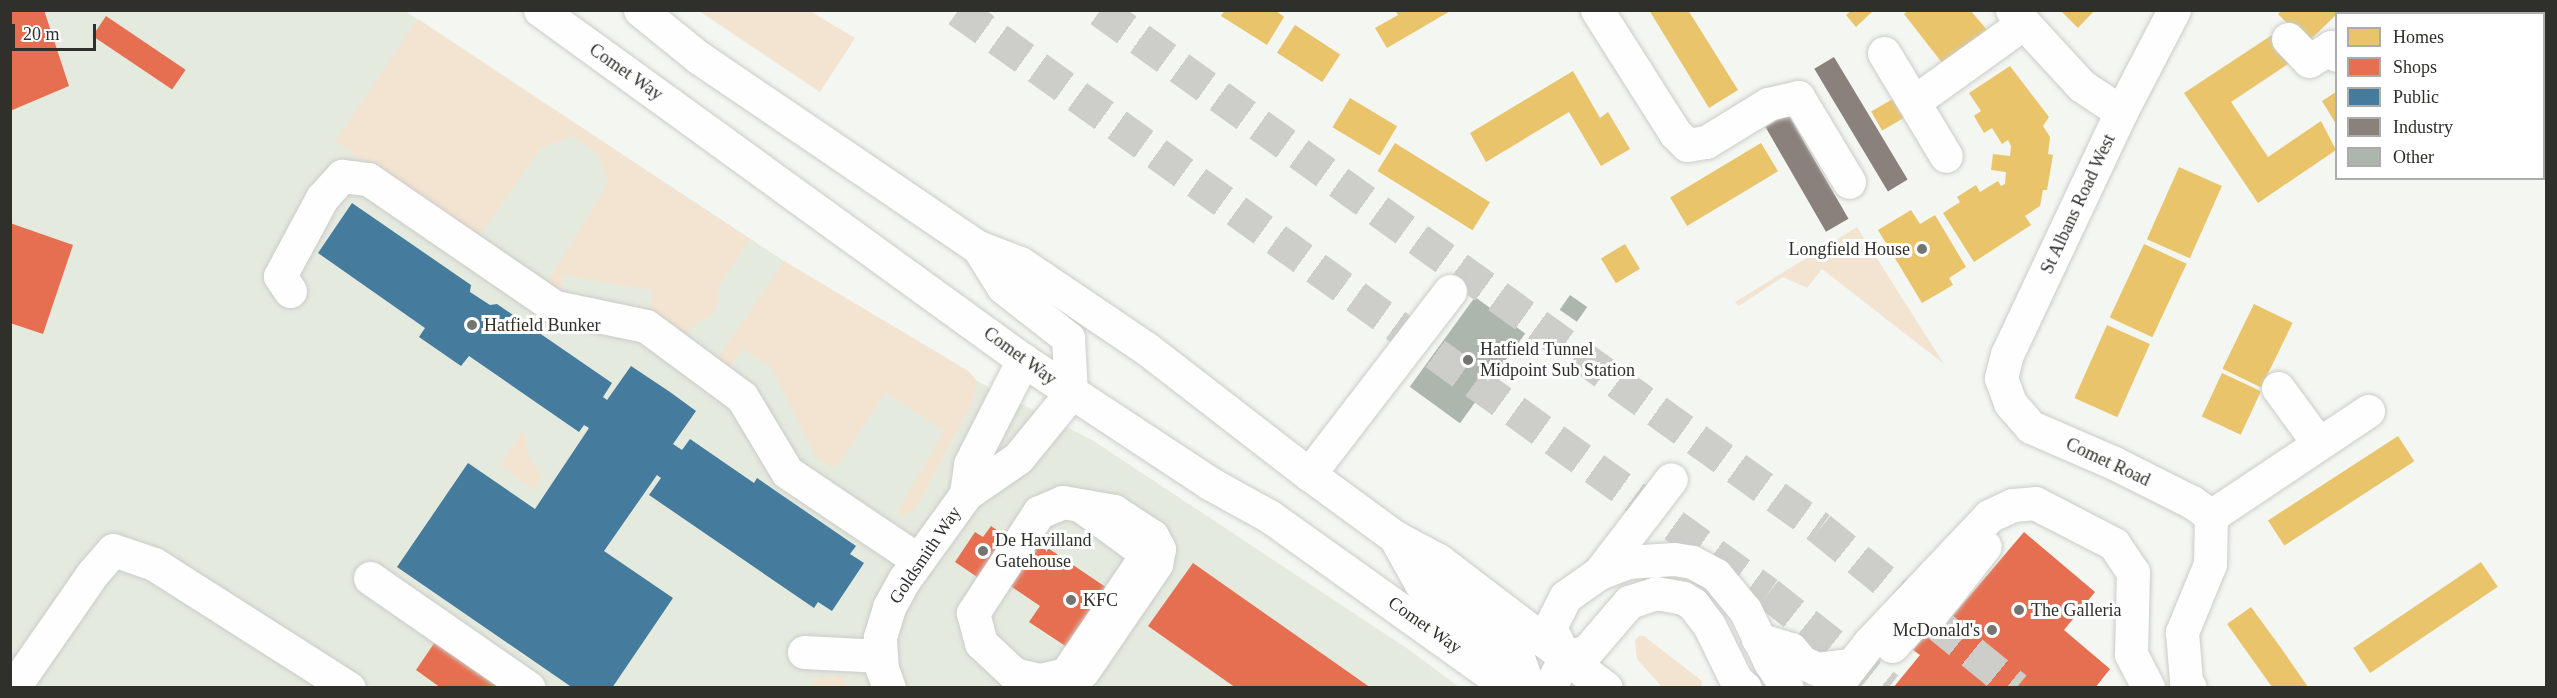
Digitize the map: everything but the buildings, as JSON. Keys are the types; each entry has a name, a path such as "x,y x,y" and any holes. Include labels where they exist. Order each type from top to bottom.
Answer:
{"main road":[{"name":"Comet Way","path":"540,10 1023,360 1211,484 1269,516 1510,687"},
{"path":"640,10 698,57 978,247 1020,263 1129,338 1395,537 1438,560 1606,687"},
{"path":"1597,10 1675,133 1687,146 1706,142 1768,104 1798,97 1850,182"},
{"name":"St Albans Road West","path":"2010,403 2001,378 2007,354 2121,112 2174,10"},
{"path":"1915,101 2017,17 2082,86 2121,112"},
{"path":"2288,39 2309,61 2335,49"},
{"path":"1884,53 1915,101 1946,156"},
{"path":"290,291 280,276 322,198 342,176 368,179 555,308 646,326 742,397 788,472 876,535 918,560"},
{"path":"978,247 1003,287 1068,338 1071,393"},
{"path":"1309,474 1450,291"},
{"path":"1023,360 1068,338 1129,338"},
{"name":"Goldsmith Way","path":"966,494 969,464 1023,360"},
{"path":"2278,388 2319,444"},
{"name":"Goldsmith Way","path":"889,687 881,656 880,637 889,607 918,560 966,494 1018,458 1071,393"},
{"name":"Comet Road","path":"2010,403 2031,427 2114,463 2211,516"},
{"path":"2190,687 2186,681 2182,632 2210,564 2211,516 2368,411"},
{"path":"1565,658 1550,627 1555,611 1565,597 1599,573 1671,479"},
{"path":"1063,502 1084,508 1147,554 1066,674 1040,680 1009,680 981,643 973,613 1039,512 1063,502"},
{"path":"1758,639 1791,649 1802,662 1847,680 1989,516 2013,505 2035,503 2114,544 2133,572 2131,654 2148,687"},
{"path":"1395,537 1421,585 1519,661 1529,687"},
{"path":"13,687 93,573 113,550 154,564 349,687"},
{"path":"1599,573 1649,558 1692,562 1716,574 1745,610 1758,639 1787,687"},
{"path":"370,578 530,687"},
{"path":"1549,687 1565,658 1587,651 1629,602 1642,596 1670,594 1688,601 1702,614 1736,680 1746,687"},
{"path":"804,652 881,656"}],"shaded area":[{"path":"10,11 405,11 784,261 968,371 977,381 1092,440 1408,649 1459,687 11,687"},
{"path":"699,11 810,11 855,38 820,92"},
{"path":"418,19 750,239 718,287 719,299 714,313 691,327 686,335 650,310 653,291 564,275 560,296 546,284 608,184 599,155 572,136 541,148 476,240 335,141"},
{"path":"1857,227 1944,364 1822,269 1807,288 1783,277 1739,306 1735,302"},
{"path":"784,261 968,371 977,381 973,401 926,490 915,509 903,516 897,512 944,431 885,392 839,464 831,467 816,457 771,367 743,349 728,369 716,361"},
{"path":"524,430 529,457 542,477 534,490 500,465"},
{"path":"1639,636 1644,636 1702,681 1701,687 1662,687 1637,659 1635,640"},
{"path":"842,676 847,687 811,687 817,678"}],"tunnel":[{"path":"958,10 1768,593 1888,688"},
{"path":"1100,10 1820,528 2016,688"}],"place":[{"name":"Longfield House","path":"1922,249"},
{"name":"Hatfield Bunker","path":"472,325"},
{"name":"Hatfield Tunnel Midpoint Sub Station","path":"1468,360"},
{"name":"De Havilland Gatehouse","path":"983,551"},
{"name":"KFC","path":"1071,600"},
{"name":"The Galleria","path":"2019,610"},
{"name":"McDonald's","path":"1992,630"}]}
